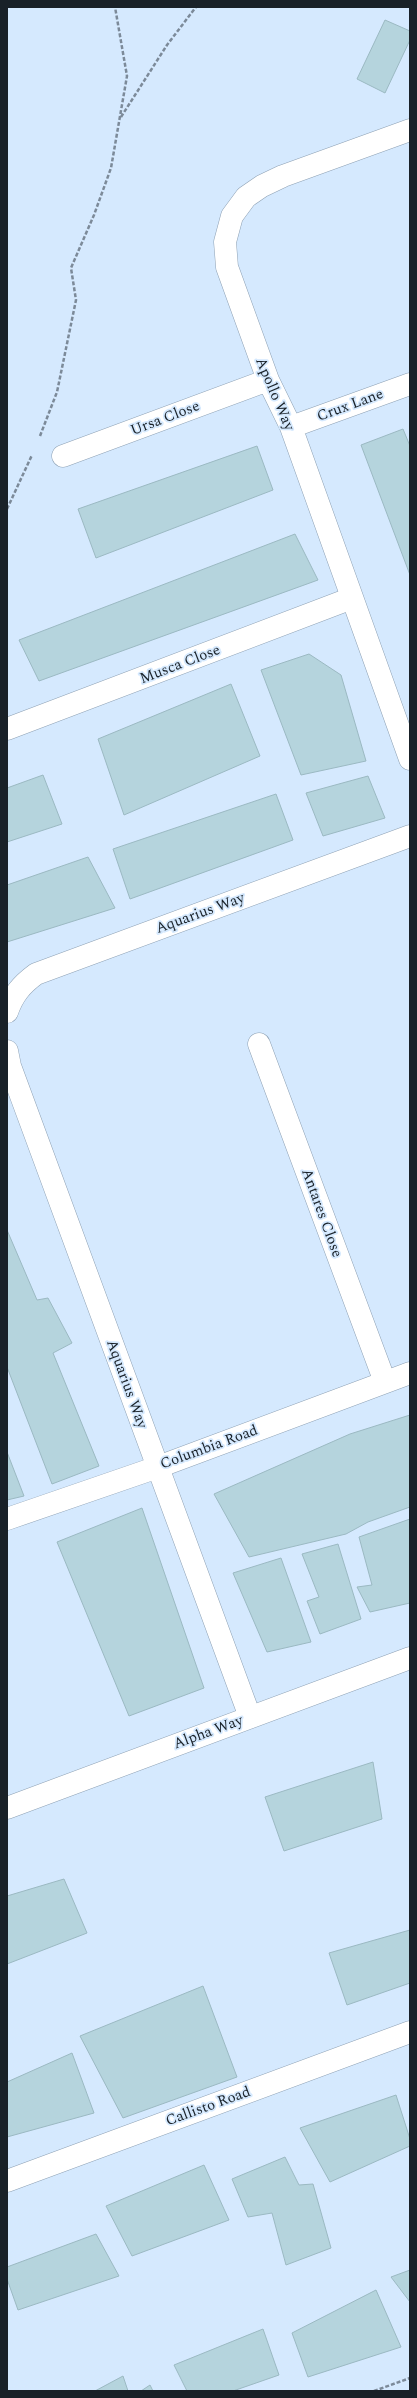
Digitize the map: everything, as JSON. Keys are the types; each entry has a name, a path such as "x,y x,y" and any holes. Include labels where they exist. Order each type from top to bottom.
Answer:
{"street":[{"name":"Apollo Way","path":"410,130 283,176 262,186 246,197 232,216 225,242 227,267 268,380 290,427 410,759"},
{"name":"Ursa Close","path":"63,456 268,380"},
{"name":"Crux Lane","path":"290,427 410,384"},
{"name":"Musca Close","path":"7,729 352,598"},
{"name":"Aquarius Way","path":"7,1012 12,998 22,984 36,974 410,836"},
{"name":"Antares Close","path":"259,1044 385,1382"},
{"name":"Aquarius Way","path":"7,1051 10,1066 250,1717"},
{"name":"Columbia Road","path":"7,1519 158,1466 410,1373"},
{"name":"Alpha Way","path":"7,1808 410,1658"},
{"name":"Callisto Road","path":"7,2181 410,2032"}],"path":[{"path":"39,439 57,392 76,300 71,268 111,168 120,118 127,76 115,7"},
{"path":"120,118 166,45 196,7"},
{"path":"7,509 33,452"},
{"path":"374,2391 410,2378"}],"building":[{"path":"385,20 410,31 410,40 385,93 357,79"},
{"path":"403,429 410,446 410,575 361,445"},
{"path":"257,446 273,490 96,558 78,509"},
{"path":"295,534 318,580 39,681 19,640"},
{"path":"309,654 341,675 366,761 301,775 261,670"},
{"path":"231,684 260,756 124,815 98,739"},
{"path":"43,775 62,824 7,842 7,788"},
{"path":"368,776 385,818 323,836 306,793"},
{"path":"276,794 293,840 130,899 113,849"},
{"path":"88,857 115,908 7,942 7,885"},
{"path":"7,1230 37,1300 48,1298 72,1343 53,1353 99,1466 52,1484 7,1367"},
{"path":"410,1415 410,1507 368,1522 346,1534 249,1557 214,1494 350,1434"},
{"path":"7,1452 24,1496 7,1500"},
{"path":"142,1508 204,1688 129,1716 57,1542"},
{"path":"410,1519 410,1603 370,1612 357,1587 372,1585 359,1537"},
{"path":"338,1544 361,1619 320,1634 307,1601 319,1597 302,1554"},
{"path":"281,1558 311,1642 267,1652 233,1573"},
{"path":"373,1762 382,1819 284,1851 265,1797"},
{"path":"64,1879 87,1933 7,1964 7,1896"},
{"path":"410,1930 410,1983 347,2005 329,1953"},
{"path":"203,1986 237,2077 123,2118 80,2036"},
{"path":"72,2053 94,2113 7,2137 7,2082"},
{"path":"396,2095 410,2139 410,2146 330,2182 300,2128"},
{"path":"285,2157 299,2185 313,2184 331,2248 286,2265 272,2213 248,2217 232,2179"},
{"path":"204,2165 229,2220 132,2256 106,2206"},
{"path":"96,2234 119,2276 18,2310 7,2279 7,2267"},
{"path":"410,2270 410,2302 391,2277"},
{"path":"376,2290 401,2347 308,2377 292,2333"},
{"path":"263,2329 279,2375 233,2391 187,2391 174,2365"},
{"path":"123,2376 128,2391 95,2391"},
{"path":"150,2385 153,2391 141,2391"}]}
